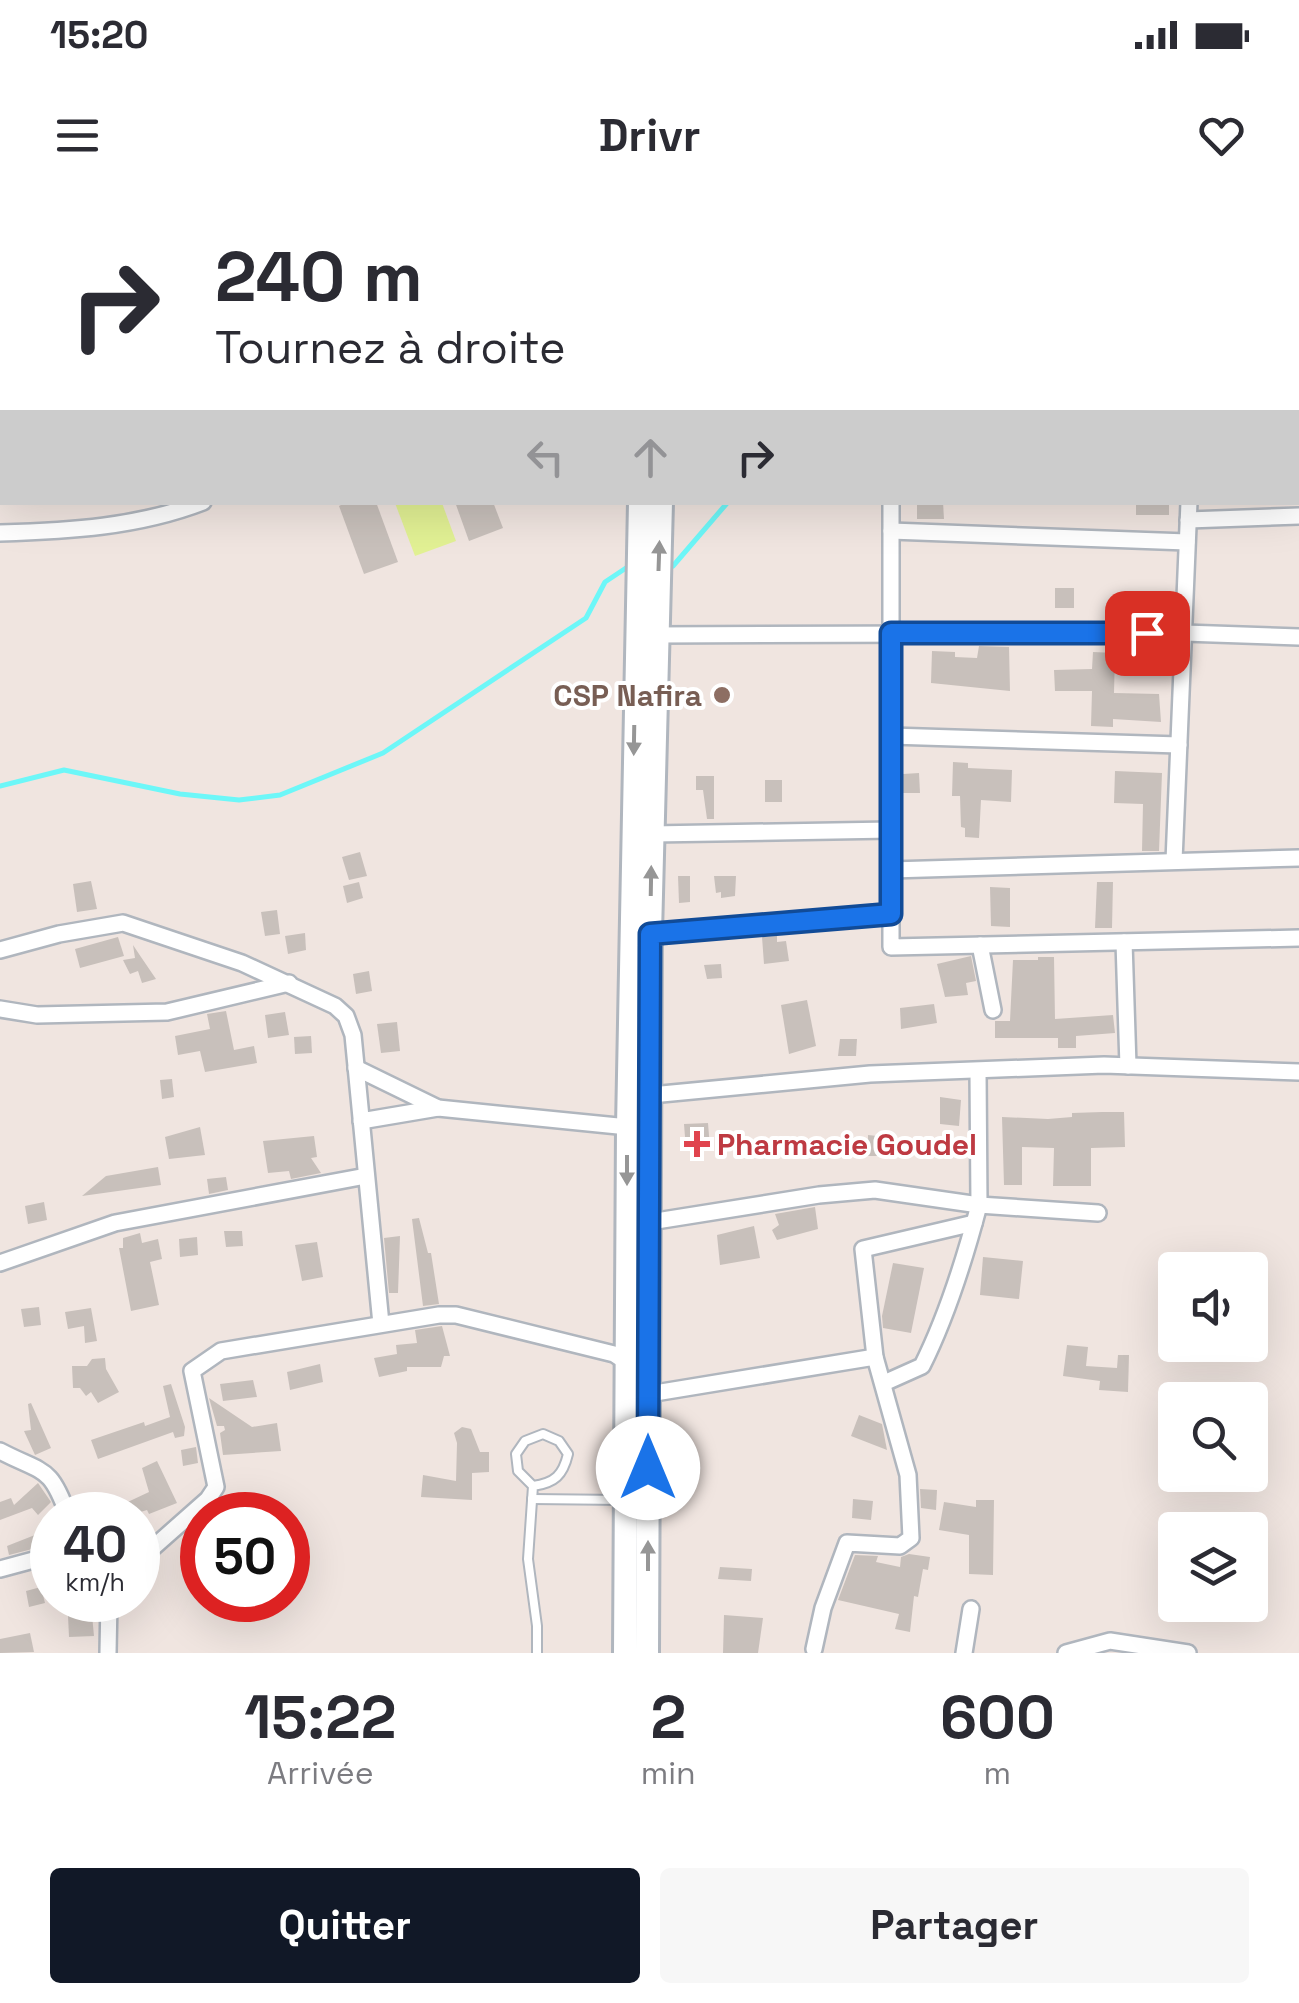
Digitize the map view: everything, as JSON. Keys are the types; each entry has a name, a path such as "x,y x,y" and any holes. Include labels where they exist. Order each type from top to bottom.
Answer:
{"main road":[{"path":"625,1653 628,1127 640,505"},
{"path":"648,1653 650,934 661,505"}],"street":[{"path":"0,533 62,532 186,505"},
{"path":"891,505 891,947 1299,938"},
{"path":"1174,861 1189,505"},
{"path":"1188,520 1299,516"},
{"path":"891,530 1188,542"},
{"path":"655,635 1184,633 1299,637"},
{"path":"891,736 1179,745"},
{"path":"652,834 891,830"},
{"path":"891,870 1299,858"},
{"path":"650,934 891,914"},
{"path":"0,950 59,934 124,923 242,962 335,1006 346,1016 353,1035 381,1324"},
{"path":"1124,942 1128,1066"},
{"path":"980,945 993,1010"},
{"path":"0,1009 37,1015 167,1012 289,984"},
{"path":"651,1095 840,1076 978,1070 1128,1066 1299,1072"},
{"path":"356,1068 438,1108"},
{"path":"884,1383 922,1366 951,1296 974,1222 979,1205 978,1070"},
{"path":"361,1121 438,1108 628,1127"},
{"path":"0,1263 114,1223 366,1176"},
{"path":"650,1222 876,1190 979,1205 1098,1213"},
{"path":"814,1648 823,1608 847,1543 900,1546 911,1538 908,1474 876,1357 863,1249 974,1222"},
{"path":"160,1536 208,1500 216,1487 192,1372 221,1352 243,1345 456,1315 614,1354 626,1362"},
{"path":"649,1394 876,1357"},
{"path":"0,1451 47,1472 59,1492"},
{"path":"0,1569 30,1562"},
{"path":"964,1653 970,1609"},
{"path":"108,1653 109,1622"},
{"path":"1066,1653 1110,1641 1188,1653"}],"lane":[{"path":"533,1486 549,1484 564,1472 568,1454 559,1440 543,1434 526,1441 516,1454 518,1471 533,1486 528,1558 538,1626 536,1653"},
{"path":"532,1499 626,1500"}],"green space":[{"path":"396,505 443,505 456,541 415,556"}],"building":[{"path":"377,505 398,562 364,574 339,506"},
{"path":"456,505 494,505 503,528 469,541"},
{"path":"917,505 943,505 944,519 917,519"},
{"path":"1136,505 1169,505 1169,515 1136,515"},
{"path":"1055,588 1074,588 1074,608 1055,608"},
{"path":"979,646 1009,647 1010,691 931,683 932,651 977,658"},
{"path":"1093,652 1115,653 1114,693 1159,694 1161,722 1113,719 1113,727 1091,726 1092,691 1055,691 1054,670 1092,669"},
{"path":"953,762 968,763 968,768 1012,770 1011,802 981,800 979,838 965,837 965,828 961,827 960,796 952,796"},
{"path":"1115,771 1162,773 1159,851 1142,851 1143,804 1114,803"},
{"path":"919,773 920,793 903,793 903,774"},
{"path":"696,776 714,776 714,819 707,819 703,790 696,790"},
{"path":"765,780 782,780 782,802 765,802"},
{"path":"360,852 367,876 349,880 342,857"},
{"path":"678,876 690,876 690,902 679,903"},
{"path":"714,876 736,876 735,896 721,898 721,892 716,893"},
{"path":"91,881 97,909 77,912 73,884"},
{"path":"359,882 363,898 347,903 343,886"},
{"path":"1097,882 1113,882 1112,928 1095,928"},
{"path":"990,887 1010,888 1010,927 991,926"},
{"path":"277,910 280,934 265,936 261,912"},
{"path":"305,933 306,950 288,954 285,936"},
{"path":"777,936 777,942 786,941 789,961 764,964 762,937"},
{"path":"118,937 124,956 80,968 75,949"},
{"path":"133,945 156,979 142,983 138,971 130,974 123,960 135,958"},
{"path":"971,956 976,981 966,983 968,995 945,997 937,964"},
{"path":"1054,957 1055,1019 1113,1015 1115,1033 1076,1036 1076,1048 1058,1048 1058,1038 995,1038 995,1021 1010,1021 1013,960"},
{"path":"721,964 722,978 707,979 704,965"},
{"path":"369,971 372,991 356,994 353,974"},
{"path":"807,1000 816,1046 789,1054 781,1005"},
{"path":"934,1004 937,1023 901,1029 900,1008"},
{"path":"226,1011 234,1050 254,1046 257,1063 205,1072 200,1051 178,1055 175,1036 210,1029 207,1014"},
{"path":"285,1012 289,1035 268,1038 265,1015"},
{"path":"397,1022 400,1051 381,1053 377,1024"},
{"path":"311,1036 312,1053 295,1054 294,1037"},
{"path":"840,1039 857,1039 856,1056 838,1056"},
{"path":"172,1079 174,1097 162,1099 160,1080"},
{"path":"940,1097 961,1100 959,1126 940,1124"},
{"path":"1124,1112 1125,1147 1091,1148 1091,1186 1053,1186 1054,1148 1022,1147 1022,1185 1004,1185 1002,1117 1048,1119 1072,1117 1072,1113"},
{"path":"708,1123 710,1148 686,1150 684,1124"},
{"path":"200,1127 205,1155 169,1159 165,1137"},
{"path":"868,1135 886,1137 884,1156 868,1156"},
{"path":"314,1136 317,1157 311,1158 321,1173 291,1179 289,1171 268,1173 263,1141"},
{"path":"158,1167 161,1185 82,1196 106,1176"},
{"path":"226,1177 228,1190 209,1194 207,1179"},
{"path":"44,1202 47,1220 28,1224 25,1206"},
{"path":"815,1207 818,1229 777,1240 772,1230 779,1225 775,1214"},
{"path":"419,1218 431,1253 439,1304 423,1306 412,1219"},
{"path":"754,1226 760,1258 720,1265 717,1235"},
{"path":"224,1231 242,1231 243,1246 226,1247"},
{"path":"140,1233 142,1243 158,1239 162,1259 150,1262 159,1305 131,1311 119,1248 123,1248 123,1238"},
{"path":"400,1236 398,1293 389,1293 384,1238"},
{"path":"197,1237 198,1255 180,1257 179,1239"},
{"path":"317,1242 323,1277 302,1281 295,1245"},
{"path":"983,1257 1023,1261 1019,1299 980,1295"},
{"path":"893,1263 924,1268 911,1333 883,1328"},
{"path":"39,1307 41,1325 24,1327 21,1309"},
{"path":"91,1308 97,1341 85,1343 84,1326 68,1329 65,1312"},
{"path":"442,1326 450,1356 444,1356 441,1367 407,1367 407,1371 379,1377 374,1358 397,1354 396,1345 417,1343 415,1330"},
{"path":"1067,1345 1088,1347 1086,1366 1117,1368 1118,1355 1129,1355 1128,1392 1099,1390 1100,1381 1063,1376"},
{"path":"105,1358 106,1369 119,1392 98,1403 91,1392 86,1396 80,1388 73,1388 72,1366 87,1366 92,1359"},
{"path":"320,1364 323,1382 290,1390 287,1372"},
{"path":"253,1380 257,1397 223,1401 220,1384"},
{"path":"171,1384 185,1427 184,1436 175,1438 173,1432 98,1459 91,1440 170,1417 163,1386"},
{"path":"209,1398 252,1427 277,1423 281,1451 223,1455 220,1433 225,1430 224,1426 217,1426"},
{"path":"31,1403 51,1448 35,1455 24,1431 31,1430"},
{"path":"859,1415 882,1424 887,1450 851,1436"},
{"path":"462,1427 471,1429 480,1452 489,1452 489,1472 472,1473 472,1500 421,1497 423,1475 456,1481 454,1433"},
{"path":"196,1447 198,1463 183,1466 181,1450"},
{"path":"157,1461 177,1503 160,1510 160,1492 149,1492 142,1468"},
{"path":"38,1483 44,1492 30,1492 30,1509 0,1520 0,1502 11,1498 14,1505"},
{"path":"920,1489 937,1490 936,1510 921,1508"},
{"path":"853,1499 873,1501 871,1520 852,1518"},
{"path":"976,1500 994,1500 993,1575 969,1574 969,1535 939,1530 944,1502 976,1507"},
{"path":"30,1537 30,1550 9,1555 7,1546"},
{"path":"855,1555 878,1556 876,1562 900,1567 901,1557 930,1557 928,1570 923,1569 918,1597 914,1596 910,1632 895,1629 899,1614 838,1600"},
{"path":"720,1567 752,1569 751,1581 718,1579"},
{"path":"724,1615 763,1618 758,1653 723,1653"},
{"path":"68,1622 93,1622 94,1636 69,1637"},
{"path":"30,1633 34,1652 0,1653 0,1639"}],"waterway":[{"path":"673,566 725,505"},
{"path":"0,786 64,770 180,794 239,800 280,795 383,753 586,618 605,582 626,568"}],"place":[{"name":"CSP Nafira","path":"722,695"},
{"name":"Pharmacie Goudel","path":"697,1144"}],"route":[{"path":"648,1468 650,934 891,914 891,633 1147,633"}]}
